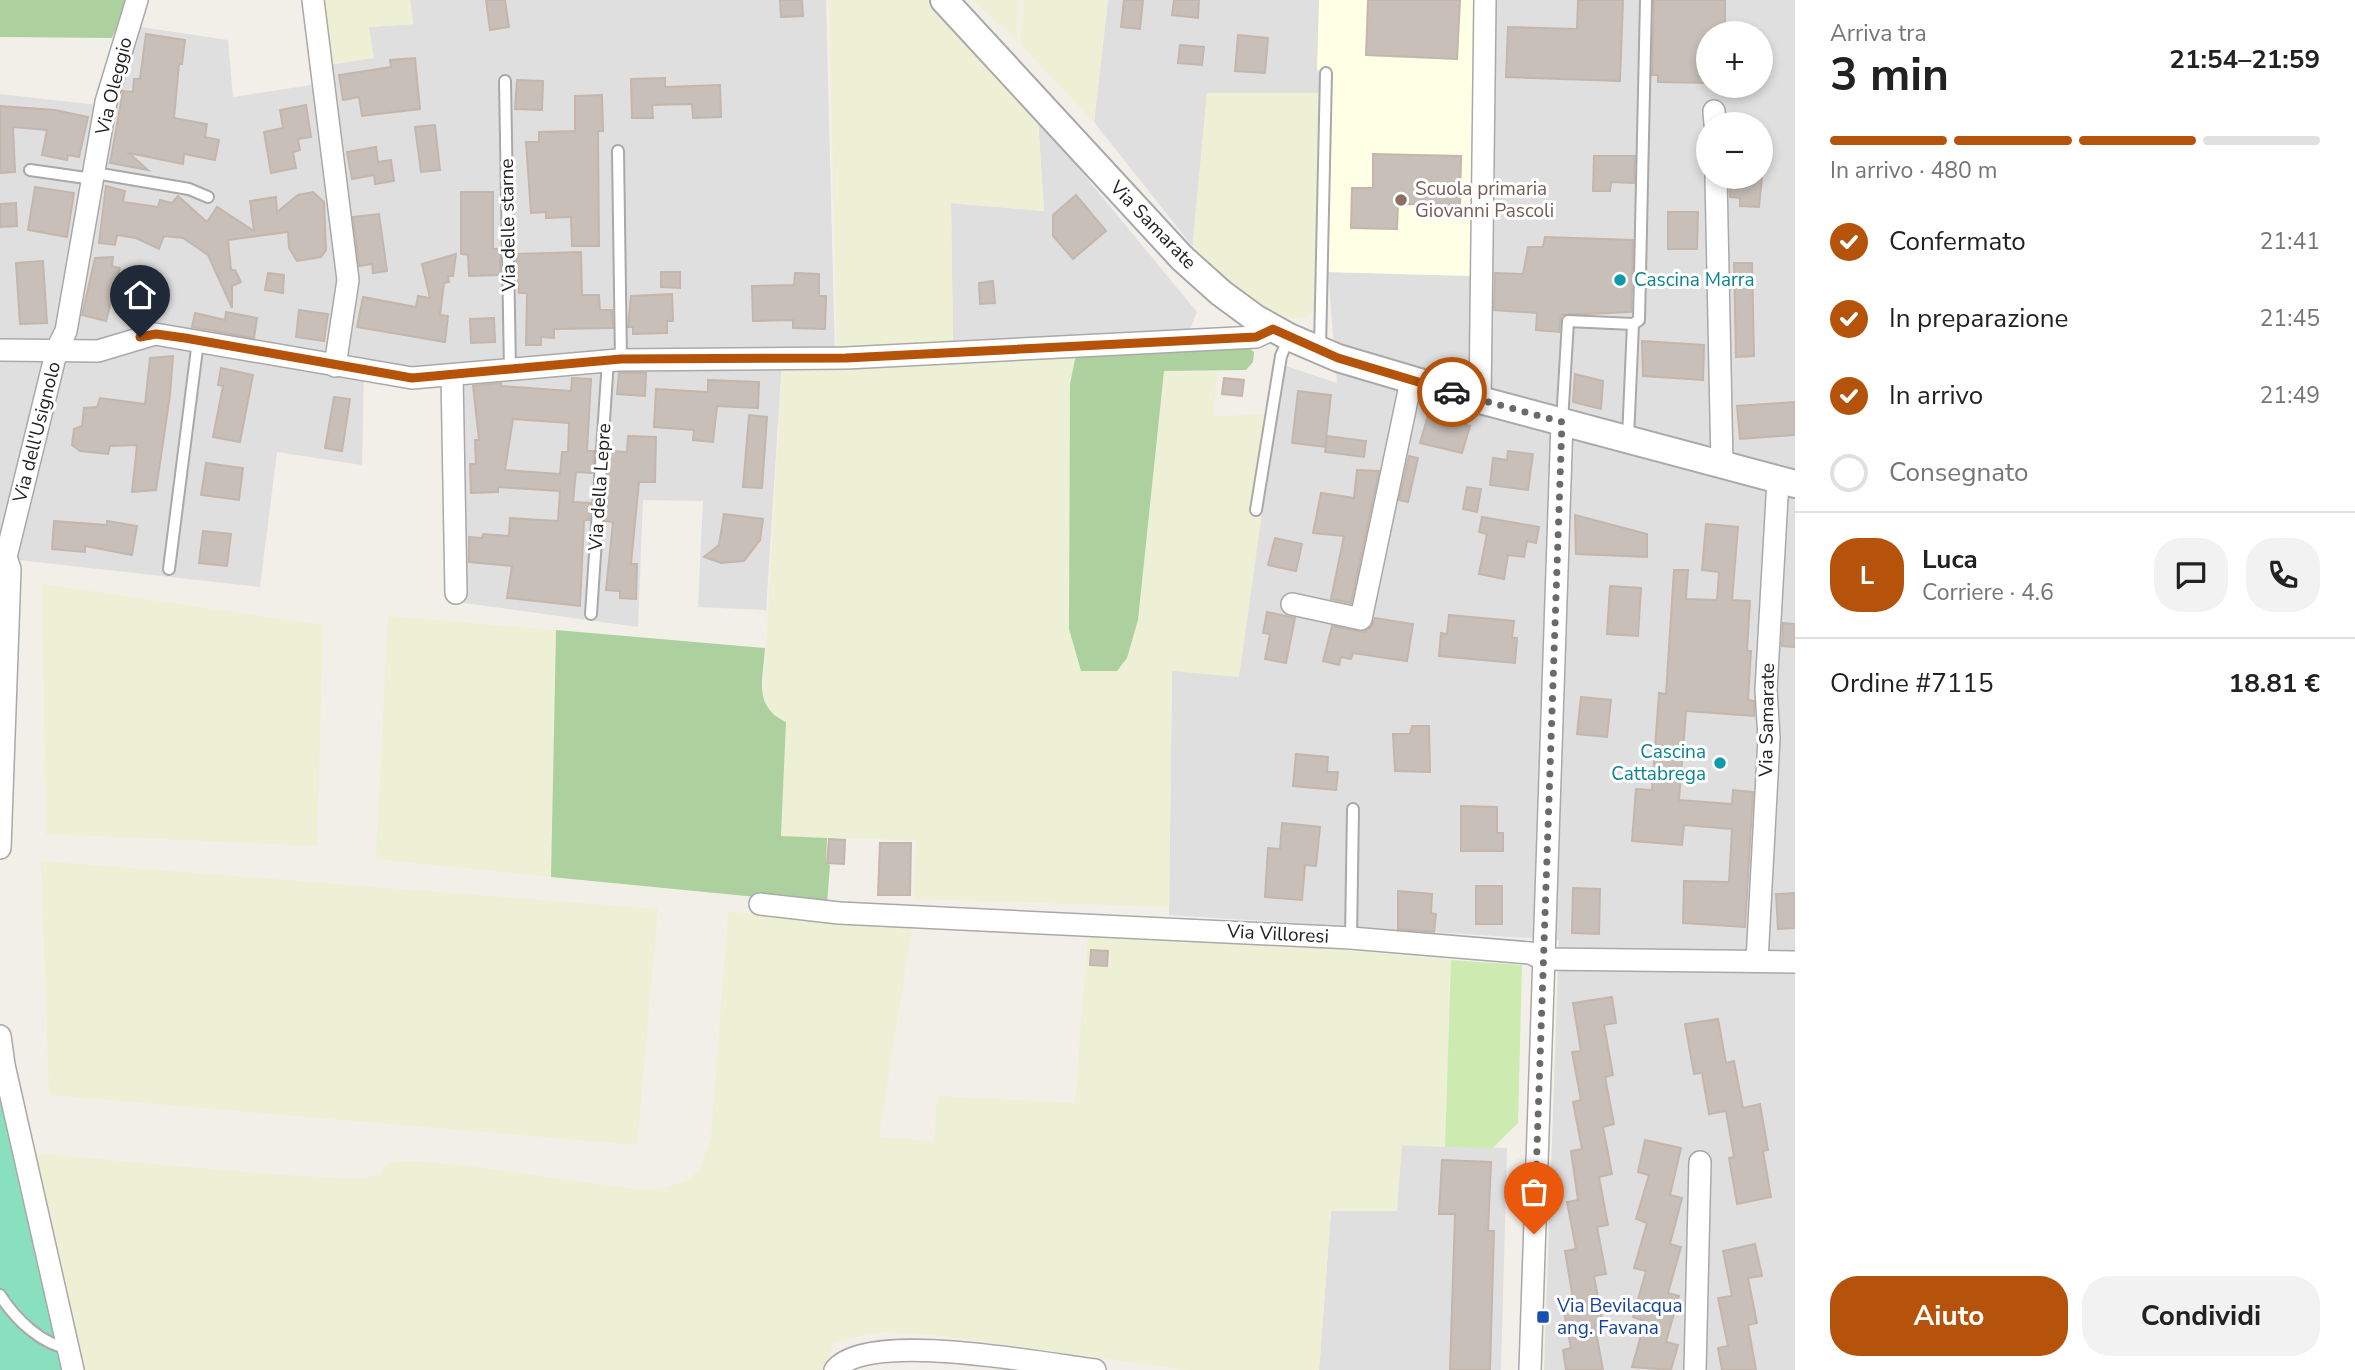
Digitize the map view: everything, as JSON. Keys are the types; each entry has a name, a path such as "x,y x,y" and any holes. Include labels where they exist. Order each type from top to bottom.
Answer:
{"street":[{"name":"Via Oleggio","path":"57,349 66,331 106,102 136,0"},
{"path":"313,0 348,280 335,366"},
{"name":"Via Samarate","path":"944,0 1170,246 1221,293 1281,333 1320,351 1411,381 1787,482 1766,690 1769,738 1757,961"},
{"path":"1480,400 1485,0"},
{"path":"1716,189 1722,465"},
{"name":"Via dell'Usignolo","path":"0,848 10,569 3,557 57,349 98,351 149,335 198,341 402,377 615,360 846,358 1256,337 1281,333"},
{"path":"0,350 57,349"},
{"path":"452,375 456,593"},
{"path":"1292,604 1361,619 1411,381"},
{"path":"1530,1370 1562,422"},
{"name":"Via Villoresi","path":"761,904 839,913 1351,938 1530,953 1543,959 1795,962"},
{"path":"0,1036 14,1114 72,1359"},
{"path":"1695,1370 1700,1162"},
{"path":"835,1370 853,1355 893,1350 931,1350 1095,1370"}],"lane":[{"path":"1562,422 1568,321 1633,324 1639,320 1646,0"},
{"path":"1320,351 1326,73"},
{"name":"Via delle starne","path":"505,80 510,370"},
{"name":"Via della Lepre","path":"591,614 615,360 618,151"},
{"path":"30,170 189,189 208,197"},
{"path":"1628,440 1633,324"},
{"path":"1256,510 1281,356 1281,333"},
{"path":"169,569 198,341"},
{"path":"1351,938 1353,809"},
{"path":"0,1295 12,1313 72,1359"}],"shaded area":[{"path":"322,0 410,0 413,24 369,27 374,58 329,65"},
{"path":"410,0 826,0 835,358 782,360 766,610 698,607 703,501 643,500 638,627 457,602 452,376 364,371 362,465 277,452 260,587 1,558 0,574 0,94 107,106 134,26 228,40 233,97 331,82 329,65 369,27 413,24"},
{"path":"829,0 928,0 1038,119 1044,211 951,203 953,345 837,352"},
{"path":"973,0 1019,0 1016,40"},
{"path":"1024,0 1108,0 1094,122 1020,44"},
{"path":"1108,0 1319,0 1319,93 1207,94 1193,247 1094,122"},
{"name":"Scuola primaria Giovanni Pascoli","path":"1319,0 1476,0 1472,276 1328,272 1331,71 1317,70"},
{"path":"1477,0 1795,0 1795,1370 1544,1370 1559,940 1169,915 1172,671 1181,670 1283,365 1337,383 1328,272 1471,276"},
{"path":"1207,93 1319,93 1314,310 1305,318 1287,318 1264,309 1233,289 1197,255 1193,239"},
{"path":"1038,119 1197,312 1190,329 953,345 951,203 1044,211"},
{"path":"1076,354 1070,384 1069,629 1082,671 1138,620 1164,371 1217,372 1213,416 1276,414 1239,677 1172,671 1169,907 914,899 916,840 781,837 786,723 772,716 763,699 782,370"},
{"path":"42,584 323,625 317,846 46,834"},
{"path":"388,616 556,630 551,877 376,859"},
{"path":"41,861 658,909 637,1145 49,1095"},
{"path":"728,912 913,922 879,1137 934,1141 937,1096 1075,1103 1088,932 1351,950 1451,960 1445,1147 1402,1145 1397,1211 1331,1211 1319,1370 1186,1370 933,1335 881,1332 833,1342 826,1370 82,1370 31,1153 268,1174 361,1179 381,1174 385,1165 392,1162 413,1161 643,1190 665,1188 687,1180 699,1171 711,1138"},
{"path":"1402,1145 1507,1148 1501,1370 1319,1370 1331,1211"}],"green space":[{"path":"0,0 128,0 112,38 0,37"},
{"path":"1247,347 1254,352 1253,362 1246,370 1164,371 1138,620 1127,658 1117,671 1081,671 1069,629 1070,384 1076,354"},
{"path":"556,630 765,648 762,682 764,700 776,716 786,722 781,836 827,838 826,863 830,865 827,904 551,877"},
{"path":"1451,960 1522,965 1518,1123 1493,1148 1445,1147"},
{"path":"0,1092 70,1370 0,1370"}],"building":[{"path":"486,0 505,0 509,27 490,30"},
{"path":"780,0 802,0 803,16 781,17"},
{"path":"1124,0 1143,0 1140,29 1121,27"},
{"path":"1174,0 1199,0 1198,18 1172,15"},
{"path":"1368,0 1460,0 1457,59 1366,55"},
{"path":"1578,0 1623,0 1620,81 1506,77 1508,27 1577,29"},
{"path":"1654,0 1725,0 1725,21 1696,21 1696,83 1658,82 1658,75 1652,75"},
{"path":"146,34 185,40 182,64 179,64 174,118 207,124 205,137 219,140 215,160 184,154 183,164 129,153 148,170 110,163 123,91 133,92 134,79 140,79"},
{"path":"1238,35 1268,38 1265,73 1235,71"},
{"path":"1180,45 1204,47 1202,65 1178,63"},
{"path":"415,58 420,109 362,116 359,97 343,100 339,75 391,67 390,60"},
{"path":"665,78 665,87 720,85 721,117 693,118 692,104 652,105 653,118 632,118 631,79"},
{"path":"517,80 543,81 542,110 515,109"},
{"path":"602,95 603,131 598,131 599,246 572,246 571,217 546,218 546,212 531,213 526,142 539,142 539,132 575,131 575,96"},
{"path":"306,105 311,137 298,139 300,150 293,152 296,168 271,173 264,132 283,128 280,110"},
{"path":"0,106 55,110 88,117 79,157 68,155 67,160 42,155 47,130 13,127 15,172 0,173"},
{"path":"435,125 440,170 421,172 415,127"},
{"path":"376,147 378,162 391,160 394,181 375,184 374,175 352,179 347,152"},
{"path":"1373,154 1461,156 1460,205 1398,204 1397,229 1351,228 1352,188 1373,188"},
{"path":"1594,156 1635,156 1634,183 1611,182 1610,191 1593,191"},
{"path":"106,186 125,191 123,202 158,207 160,200 172,203 178,196 207,222 217,207 254,231 250,201 276,197 277,212 298,195 313,192 324,202 326,250 321,257 297,261 289,248 288,232 228,240 231,270 235,270 241,282 232,286 232,308 208,255 183,238 164,236 159,249 136,238 117,235 115,245 99,243"},
{"path":"35,187 74,193 67,237 28,230"},
{"path":"1730,189 1761,189 1759,207 1740,206 1740,198 1730,197"},
{"path":"461,192 493,192 493,249 498,249 500,254 500,275 469,276 468,255 461,254"},
{"path":"1076,195 1106,231 1073,259 1053,236 1053,215"},
{"path":"16,203 17,226 0,227 0,204"},
{"path":"1668,212 1698,212 1697,249 1668,249"},
{"path":"379,214 387,271 373,273 372,264 359,266 353,217"},
{"path":"1545,237 1633,240 1631,312 1561,315 1559,332 1536,330 1537,313 1494,310 1495,273 1523,274 1528,247 1543,247"},
{"path":"581,252 582,295 599,295 600,310 612,310 613,328 554,329 554,338 541,337 541,345 526,345 527,293 519,293 516,254"},
{"path":"456,254 453,276 448,276 449,282 444,283 440,315 448,316 445,342 357,327 363,297 416,307 418,296 430,298 422,264"},
{"path":"113,257 112,266 120,268 106,321 82,315 95,258"},
{"path":"43,261 47,323 20,324 16,263"},
{"path":"1734,263 1752,263 1754,356 1736,357"},
{"path":"661,272 680,272 680,288 661,287"},
{"path":"268,273 284,275 283,293 265,290"},
{"path":"795,273 819,274 819,296 826,296 825,329 793,328 793,320 753,321 752,286 794,285"},
{"path":"993,281 995,303 980,304 979,283"},
{"path":"672,294 673,321 667,321 667,333 633,334 633,327 628,327 631,296"},
{"path":"299,310 328,314 324,341 296,337"},
{"path":"226,312 257,318 254,338 192,327 195,313 225,320"},
{"path":"494,318 495,342 471,343 470,319"},
{"path":"1642,341 1704,345 1703,380 1643,376"},
{"path":"173,356 156,490 132,492 137,445 110,446 108,454 80,451 72,445 74,429 82,426 84,408 97,407 100,398 145,404 150,358"},
{"path":"221,368 253,375 240,442 213,437 223,386 218,385"},
{"path":"619,373 646,373 645,396 617,394"},
{"path":"1575,374 1603,381 1601,409 1573,402"},
{"path":"572,378 591,379 587,451 594,451 593,473 576,472 573,502 591,503 589,520 584,520 580,606 507,598 512,566 469,562 469,537 482,538 483,534 509,536 510,518 558,521 560,491 498,487 498,492 471,493 470,464 476,464 475,440 479,440 473,386 501,383 501,386 571,391","holes":["513,419 569,423 568,452 562,452 560,474 505,470"]},
{"path":"1224,378 1244,380 1242,396 1222,394"},
{"path":"708,380 759,382 758,408 717,406 713,442 693,440 694,430 654,427 656,389 708,392"},
{"path":"1298,391 1331,395 1325,447 1292,443"},
{"path":"334,397 350,399 342,451 325,448"},
{"path":"1795,402 1795,435 1740,439 1737,406"},
{"path":"749,415 767,417 762,488 743,487"},
{"path":"1428,415 1470,426 1462,453 1420,443"},
{"path":"628,436 656,437 655,482 639,482 631,564 637,564 636,599 620,598 620,591 606,590 613,522 605,521 610,451 627,452"},
{"path":"1327,436 1366,441 1364,457 1325,452"},
{"path":"1508,451 1533,454 1528,490 1490,485 1493,458 1507,460"},
{"path":"1409,456 1418,458 1408,502 1399,500"},
{"path":"206,463 243,468 239,500 201,495"},
{"path":"1357,470 1379,471 1351,603 1331,599 1344,536 1313,533 1321,493 1354,498"},
{"path":"1467,487 1481,489 1477,512 1463,509"},
{"path":"724,514 763,519 760,540 744,561 721,563 704,557 719,545"},
{"path":"1575,515 1647,534 1647,557 1576,554"},
{"path":"1482,517 1539,527 1536,543 1527,541 1524,557 1508,555 1504,579 1479,574 1487,534 1479,532"},
{"path":"54,521 107,525 107,521 137,526 132,555 85,546 85,552 52,549"},
{"path":"1706,524 1738,527 1732,600 1750,601 1748,700 1754,701 1754,716 1686,711 1679,800 1732,804 1733,790 1753,792 1745,927 1683,923 1684,881 1729,882 1732,829 1684,825 1682,845 1632,841 1636,789 1652,790 1659,693 1666,694 1674,570 1688,570 1686,599 1717,600 1719,572 1702,570"},
{"path":"203,531 231,534 227,566 199,563"},
{"path":"1275,538 1302,544 1296,571 1268,565"},
{"path":"1610,586 1641,588 1638,636 1607,634"},
{"path":"1267,612 1295,618 1286,663 1265,659 1270,634 1263,633"},
{"path":"1449,615 1514,621 1512,638 1517,638 1515,663 1439,656 1441,633 1447,634"},
{"path":"1375,618 1413,624 1407,661 1353,653 1351,659 1341,657 1339,665 1323,661 1332,626 1364,632 1371,627"},
{"path":"1783,623 1795,624 1795,647 1782,646"},
{"path":"1581,697 1611,700 1607,737 1577,734"},
{"path":"1412,726 1429,726 1430,772 1395,771 1393,734 1410,734"},
{"path":"1296,754 1328,757 1327,772 1338,772 1336,790 1293,786"},
{"path":"1461,806 1497,807 1497,833 1503,833 1503,851 1461,851"},
{"path":"1282,823 1320,827 1316,866 1305,865 1302,900 1265,897 1268,848 1280,849"},
{"path":"829,839 845,840 844,864 827,863"},
{"path":"880,843 911,843 910,895 878,895"},
{"path":"1476,886 1502,886 1502,924 1476,924"},
{"path":"1573,888 1600,889 1599,934 1572,933"},
{"path":"1398,891 1432,894 1431,913 1436,914 1434,932 1398,929"},
{"path":"1795,893 1795,928 1778,929 1776,894"},
{"path":"1091,950 1108,951 1107,966 1090,965"},
{"path":"1612,997 1616,1023 1604,1025 1613,1075 1605,1077 1614,1124 1603,1127 1612,1174 1599,1177 1608,1225 1597,1227 1606,1274 1594,1276 1603,1324 1595,1326 1603,1370 1566,1370 1563,1350 1571,1348 1562,1301 1573,1299 1565,1251 1576,1249 1567,1202 1578,1200 1571,1151 1582,1149 1573,1102 1581,1100 1572,1052 1581,1051 1573,1003"},
{"path":"1718,1019 1726,1063 1734,1061 1743,1108 1760,1104 1768,1150 1763,1151 1771,1197 1737,1204 1729,1158 1734,1157 1726,1111 1709,1114 1702,1073 1694,1074 1685,1024"},
{"path":"1645,1140 1681,1148 1670,1195 1682,1198 1670,1244 1681,1247 1668,1293 1679,1296 1666,1342 1678,1345 1671,1370 1632,1367 1645,1321 1633,1317 1646,1271 1634,1268 1647,1223 1636,1219 1649,1175 1638,1172"},
{"path":"1442,1160 1491,1162 1488,1231 1494,1231 1490,1370 1450,1370 1455,1214 1439,1214"},
{"path":"1755,1244 1762,1276 1748,1278 1757,1323 1748,1325 1756,1370 1722,1370 1718,1348 1728,1346 1718,1298 1732,1296 1723,1251"}],"way so far":[{"path":"1452,392 1562,422 1534,1234"}],"place":[{"name":"Scuola primaria Giovanni Pascoli","path":"1401,200"},
{"name":"Cascina Marra","path":"1620,280"},
{"name":"Cascina Cattabrega","path":"1720,763"},
{"name":"Via Bevilacqua ang. Favana","path":"1543,1317"}],"route":[{"path":"140,337 156,334 185,338 412,378 621,359 846,358 1256,337 1273,329 1338,358 1452,392"}]}
